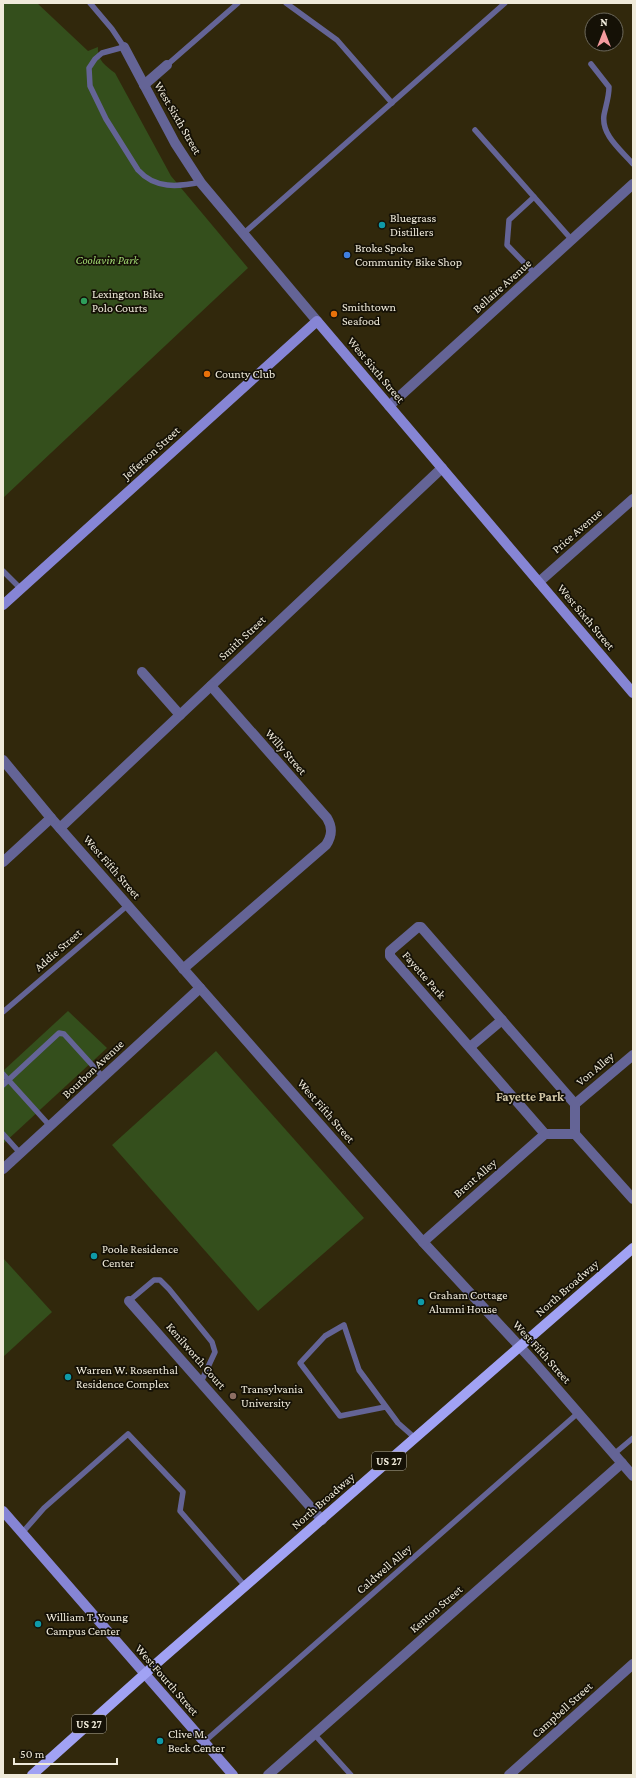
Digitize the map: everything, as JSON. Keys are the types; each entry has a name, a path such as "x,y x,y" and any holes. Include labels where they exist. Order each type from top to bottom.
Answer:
{"main road":[{"name":"North Broadway","path":"32,1775 245,1586 633,1248"}],"street":[{"name":"West Sixth Street","path":"124,47 175,143 201,182 243,234 633,693"},
{"path":"144,85 168,65"},
{"name":"Bellaire Avenue","path":"390,406 633,184"},
{"name":"Jefferson Street","path":"3,605 317,321"},
{"name":"Smith Street","path":"60,828 442,468"},
{"name":"Price Avenue","path":"539,582 633,499"},
{"path":"142,672 180,715"},
{"name":"Willy Street","path":"184,969 326,845 330,839 331,824 327,818 211,686"},
{"name":"West Fifth Street","path":"3,760 51,818 423,1242 520,1346 633,1476"},
{"path":"3,862 51,818"},
{"name":"Fayette Park","path":"545,1134 390,956 390,950 418,927 421,927 574,1104"},
{"name":"Bourbon Avenue","path":"3,1169 200,988"},
{"path":"470,1047 502,1020"},
{"name":"Von Alley","path":"574,1104 633,1055"},
{"path":"574,1104 575,1134 633,1199"},
{"path":"545,1134 575,1134"},
{"name":"Brent Alley","path":"423,1242 545,1134"},
{"name":"Kenilworth Court","path":"129,1300 322,1520"},
{"name":"Kenton Street","path":"268,1775 622,1463"},
{"name":"West Fourth Street","path":"3,1511 233,1775"},
{"name":"Campbell Street","path":"508,1775 633,1664"}],"lane":[{"path":"90,3 112,29 124,47 102,53 95,59 89,68 90,86 106,119 144,177 168,186 187,185 201,182"},
{"path":"168,65 238,3"},
{"path":"286,3 336,40 392,103"},
{"path":"243,234 505,3"},
{"path":"591,64 609,87 604,115 606,133 633,164"},
{"path":"475,130 572,240"},
{"path":"534,197 509,220 507,245 535,274"},
{"path":"3,571 21,589"},
{"name":"Addie Street","path":"3,1012 128,905"},
{"path":"3,1085 58,1033 64,1034 103,1077"},
{"path":"3,1074 50,1126"},
{"path":"3,1134 20,1153"},
{"path":"129,1300 154,1280 160,1280 169,1289 212,1342 215,1352 201,1382"},
{"path":"386,1407 340,1416 300,1363 325,1336 344,1325 359,1370 398,1423 415,1438"},
{"name":"Caldwell Alley","path":"204,1742 578,1413"},
{"path":"22,1533 44,1508 128,1434 184,1492 180,1511 245,1586"},
{"path":"614,1454 633,1438"},
{"path":"314,1734 351,1775"}],"green space":[{"name":"Coolavin Park","path":"3,3 37,3 88,51 98,47 100,59 115,73 171,176 248,268 3,498"},
{"path":"68,1011 107,1048 3,1144 3,1071"},
{"path":"216,1051 364,1218 258,1311 112,1145"},
{"path":"3,1258 52,1312 3,1357"}],"place":[{"name":"Bluegrass Distillers","path":"382,225"},
{"name":"Broke Spoke Community Bike Shop","path":"347,255"},
{"name":"Lexington Bike Polo Courts","path":"84,301"},
{"name":"Smithtown Seafood","path":"334,314"},
{"name":"County Club","path":"207,374"},
{"name":"Poole Residence Center","path":"94,1256"},
{"name":"Graham Cottage Alumni House","path":"421,1302"},
{"name":"Warren W. Rosenthal Residence Complex","path":"68,1377"},
{"name":"Transylvania University","path":"233,1396"},
{"name":"William T. Young Campus Center","path":"38,1624"},
{"name":"Clive M. Beck Center","path":"160,1741"}],"district":[{"name":"Fayette Park","path":"530,1096"}]}
